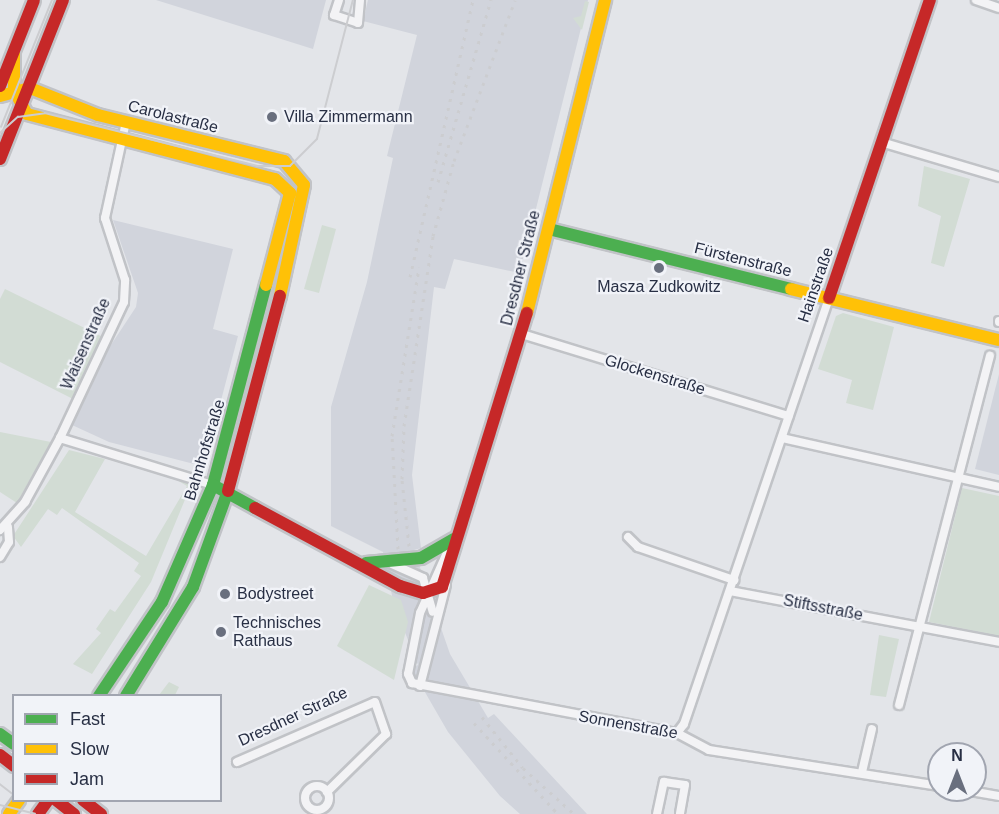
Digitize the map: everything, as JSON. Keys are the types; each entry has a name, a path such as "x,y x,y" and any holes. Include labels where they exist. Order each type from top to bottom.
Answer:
{"main road":[{"path":"0,86 34,0"},
{"path":"0,159 63,0"},
{"name":"Dresdner Straße","path":"429,591 448,578 454,539 522,334 605,0"},
{"name":"Hainstraße","path":"829,298 930,0"},
{"path":"14,54 14,90 21,108"},
{"name":"Carolastraße","path":"0,96 14,90 30,88 126,122 284,161 304,185 306,198"},
{"name":"Carolastraße","path":"21,108 32,116 275,179 290,193"},
{"name":"Bahnhofstraße","path":"100,694 162,602 213,485 290,193"},
{"name":"Bahnhofstraße","path":"127,694 193,587 228,492 306,198"},
{"name":"Fürstenstraße","path":"549,229 999,340"},
{"path":"213,485 366,563 400,586 429,591"},
{"path":"366,563 392,564 427,557 454,539"},
{"path":"0,755 12,764"},
{"path":"9,814 18,802"},
{"path":"38,814 47,802"},
{"path":"57,802 74,814"},
{"path":"84,802 101,814"}],"street":[{"path":"339,0 333,15 358,22 360,0"},
{"path":"975,0 999,8"},
{"name":"Waisenstraße","path":"0,557 9,542 4,529 60,438 124,302 125,280 105,218 126,122"},
{"path":"881,142 999,177"},
{"name":"Hainstraße","path":"677,733 734,580 829,298"},
{"name":"Glockenstraße","path":"522,334 789,416"},
{"path":"899,705 915,626 958,478 990,356"},
{"path":"60,438 213,485"},
{"path":"782,438 999,487"},
{"path":"628,537 638,547 734,580"},
{"name":"Dresdner Straße","path":"420,686 408,674 420,613 454,539"},
{"path":"392,564 417,574 429,591 434,616"},
{"path":"420,686 434,616 448,578"},
{"name":"Stiftsstraße","path":"730,591 999,642"},
{"name":"Sonnenstraße","path":"420,686 677,733 709,750 927,784"},
{"name":"Dresdner Straße","path":"237,762 363,703 375,702 386,734 327,792"},
{"path":"862,772 872,729"},
{"path":"657,814 664,782 685,785 680,814"},
{"path":"315,787 327,792 328,804 320,812 307,804 306,793 315,787"}],"shaded area":[{"path":"156,0 326,0 313,49"},
{"path":"368,0 588,0 520,273 454,259 445,289 434,287 412,475 421,548 414,550 450,654 488,718 494,714 587,814 520,814 500,796 448,732 411,668 418,665 394,605 383,552 331,526 331,407 367,282 393,158 387,156 417,35 363,21"},
{"path":"585,1 589,2 582,30 573,18 581,16"},
{"path":"924,166 970,179 944,267 931,263 941,216 918,206"},
{"path":"113,220 233,249 213,329 238,336 205,461 198,465 109,442 72,425 103,357 136,307 138,293"},
{"path":"322,225 336,229 319,293 304,289"},
{"path":"5,289 105,338 73,399 0,362 0,299"},
{"path":"843,313 894,327 873,410 846,403 852,380 818,369 836,316"},
{"path":"999,374 999,475 975,469"},
{"path":"0,432 51,442 17,503 0,492"},
{"path":"69,450 105,459 75,512 146,556 187,486 168,475 191,485 151,582 92,674 73,664 101,633 96,629 110,609 115,612 141,576 134,571 139,563 62,508 57,515 48,509 21,547 13,536"},
{"path":"962,488 999,496 999,636 929,622"},
{"path":"369,585 401,600 408,622 394,680 337,646"},
{"path":"879,635 899,639 886,697 870,695"},
{"path":"169,682 179,687 176,694 160,694"}],"tram line":[{"path":"1,127 52,0"},
{"path":"0,133 18,117 45,113 257,166 290,166 317,139 353,0"},
{"path":"0,784 12,793"},
{"path":"0,805 35,814"}],"railway":[{"path":"410,277 473,0"},
{"path":"438,182 491,0"},
{"path":"409,546 402,479 404,426 433,236 454,161 515,0"},
{"path":"398,549 392,436 419,267"},
{"path":"482,717 523,768 574,814"},
{"path":"474,723 558,814"}],"traffic: fast":[{"path":"549,229 791,289"},
{"path":"213,485 266,285"},
{"path":"100,694 162,602 213,485 255,508"},
{"path":"127,694 193,587 228,491"},
{"path":"366,563 421,558 454,539"},
{"path":"0,734 12,743"}],"traffic: slow":[{"path":"527,313 605,0"},
{"path":"14,54 14,90 27,114 275,179 290,193 266,285"},
{"path":"0,96 30,88 98,115 284,161 304,185 280,296"},
{"path":"791,289 999,340"},
{"path":"9,814 18,802"}],"traffic: jam":[{"path":"0,86 34,0"},
{"path":"0,159 63,0"},
{"path":"829,298 930,0"},
{"path":"228,491 280,296"},
{"path":"255,508 400,586 423,593 442,587 527,313"},
{"path":"0,755 12,764"},
{"path":"38,814 47,802"},
{"path":"59,802 74,814"},
{"path":"86,802 101,814"}],"place":[{"name":"Villa Zimmermann","path":"272,117"},
{"name":"Masza Zudkowitz","path":"659,268"},
{"name":"Bodystreet","path":"225,594"},
{"name":"Technisches Rathaus","path":"221,632"}]}
